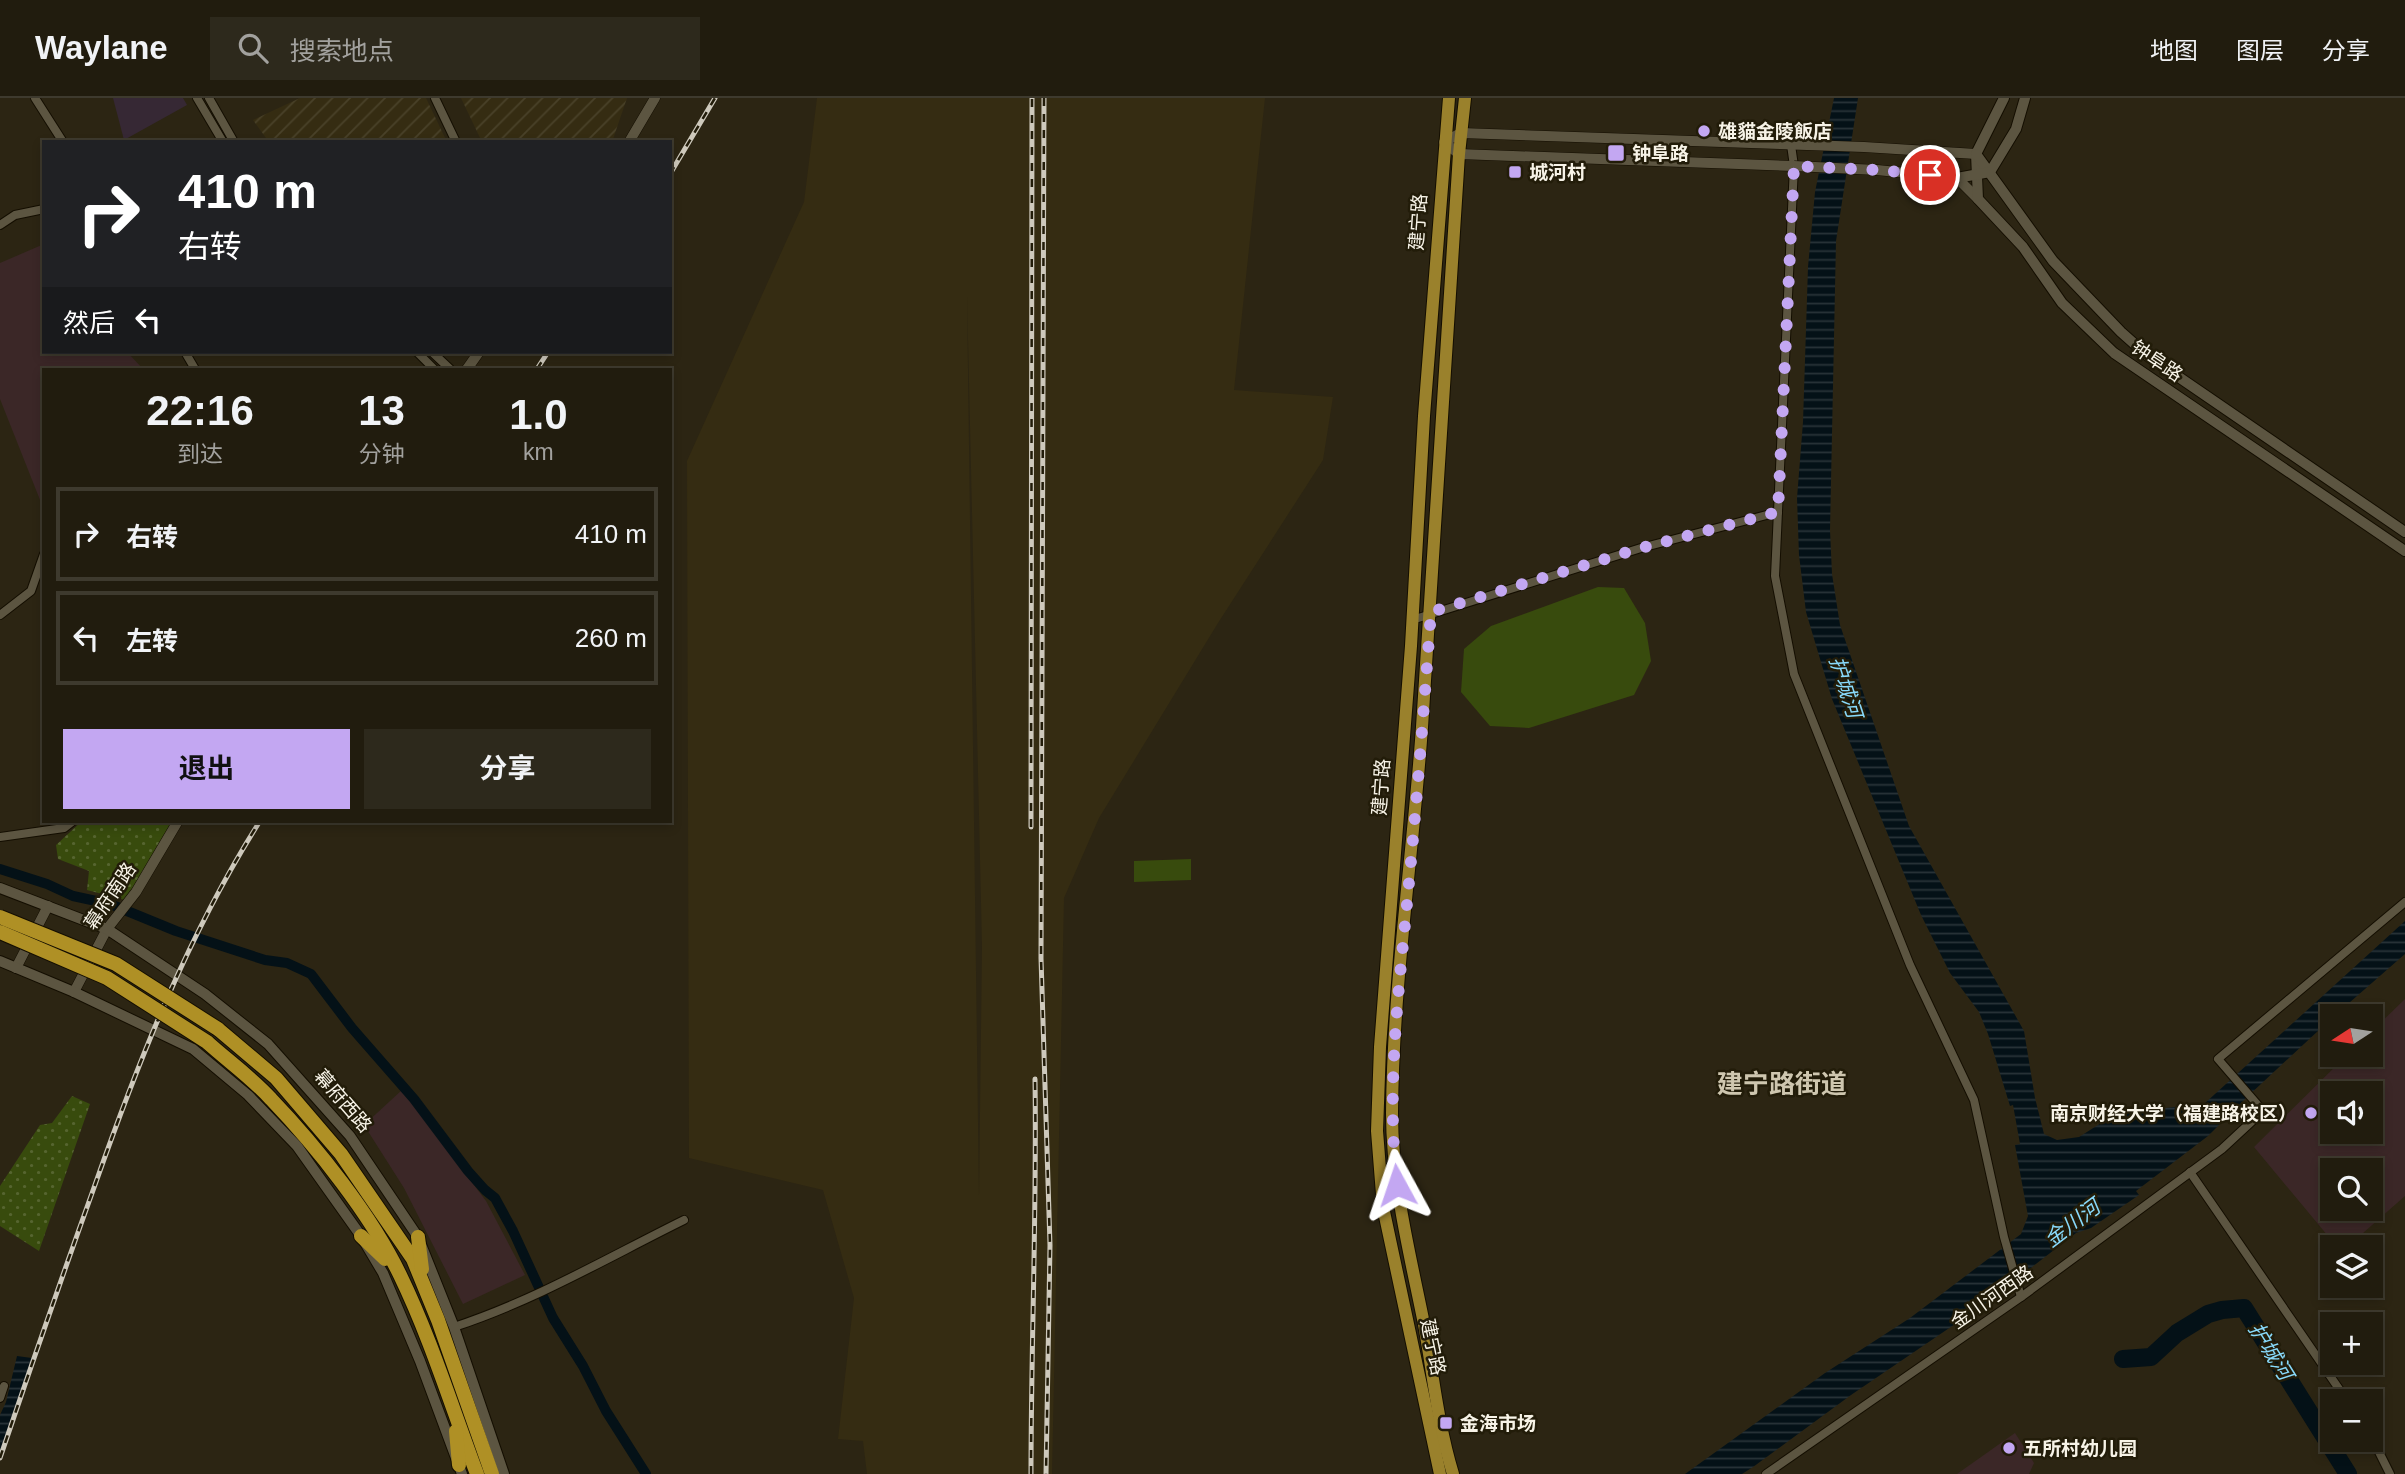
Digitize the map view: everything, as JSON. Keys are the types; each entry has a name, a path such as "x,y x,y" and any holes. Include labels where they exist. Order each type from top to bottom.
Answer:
{"highway":[{"name":"幕府西路","path":"0,917 116,964 218,1029 276,1078 341,1154 413,1258 438,1320 491,1473"},
{"path":"0,932 107,978 207,1042 270,1097 335,1172 399,1272 418,1314 454,1413 491,1473"},
{"path":"360,1236 399,1272"},
{"path":"418,1237 425,1287"},
{"path":"454,1413 460,1470"}],"main road":[{"name":"建宁路","path":"1449,98 1423,416 1412,620 1380,1047 1377,1131 1383,1207 1440,1448 1453,1474"},
{"name":"建宁路","path":"1440,1474 1440,1448 1424,1324 1399,1207 1392,1115 1398,988 1415,821 1431,612 1459,154 1465,98"},
{"path":"1978,199 1976,154 2004,98"},
{"path":"1957,178 1990,172 2016,129 2025,98"},
{"name":"钟阜路","path":"1976,154 2053,261 2121,332 2148,356 2405,532"},
{"name":"钟阜路","path":"1978,199 2023,247 2062,303 2114,353 2405,551"},
{"name":"幕府西路","path":"0,888 108,927 205,994 268,1044 350,1136 418,1237 454,1327 491,1473"},
{"path":"0,961 74,992 193,1049 248,1095 297,1146 383,1273 420,1361 460,1470"}],"street":[{"path":"35,98 63,140"},
{"path":"197,98 222,140"},
{"path":"209,98 233,140"},
{"path":"435,98 455,140"},
{"path":"630,140 655,98"},
{"path":"1957,178 1877,170 1794,166 1459,154 1444,142 1461,132 1864,147 1976,154"},
{"path":"1791,145 1794,166 1774,576 1794,674 1910,965 1974,1100 2004,1237 2021,1297"},
{"name":"钟阜路","path":"1957,178 1978,199"},
{"path":"0,225 15,215 42,209"},
{"path":"419,354 433,368"},
{"path":"434,354 449,368"},
{"path":"1412,620 1641,548 1778,512"},
{"path":"0,615 31,591 42,560"},
{"path":"0,837 64,828 70,823"},
{"name":"幕府南路","path":"74,992 108,927 136,892 177,823"},
{"name":"金川河西路","path":"1766,1474 2021,1297 2222,1149 2263,1111 2219,1060 2405,902"},
{"path":"16,968 48,906"},
{"path":"2190,1172 2339,1389"},
{"path":"454,1327 499,1312 684,1220"},
{"path":"0,1398 4,1386"},
{"path":"2379,1452 2390,1474"}],"shaded area":[{"path":"113,98 183,98 187,105 124,140"},
{"path":"300,98 426,98 446,140 268,140 253,120"},
{"path":"461,98 627,98 613,140 481,140"},
{"path":"817,98 1265,98 1234,390 1333,397 1323,460 1218,623 1099,818 1064,898 1052,1474 867,1474 863,1441 838,1439 854,1298 823,1190 689,1158 687,461 804,202","holes":["967,295 982,946 979,1197"]},
{"path":"42,245 42,354 129,354 142,368 42,368 42,505 0,399 0,263"},
{"name":"南京财经大学（福建路校区）","path":"2405,999 2405,1196 2383,1215 2383,1158 2320,1158 2320,1221 2377,1221 2361,1235 2327,1235 2254,1147 2320,1082 2320,1144 2383,1144 2383,1081 2321,1081 2334,1068 2384,1068 2384,1019"},
{"path":"402,1090 486,1201 525,1275 463,1304 404,1188 364,1125"},
{"name":"五所村幼儿园","path":"2015,1433 2034,1463 2029,1474 1957,1474"}],"green space":[{"path":"1598,587 1624,588 1645,623 1651,661 1634,695 1529,728 1490,726 1461,692 1464,649 1491,626"},
{"path":"80,823 173,823 125,900 87,890 89,871 58,859 56,845"},
{"path":"1191,859 1191,880 1134,882 1134,861"},
{"path":"72,1096 90,1104 39,1251 0,1226 0,1186 40,1125 52,1123"}],"water":[{"name":"金川河","path":"1834,98 1858,98 1836,241 1830,530 1832,574 1840,625 1909,826 2024,1031 2044,1134 2057,1140 2079,1137 2117,1113 2204,1104 2405,921 2405,954 2348,1004 2320,1004 2320,1029 2208,1136 2136,1191 2139,1195 2091,1228 2076,1233 1983,1305 1742,1474 1685,1474 1825,1373 1910,1318 2021,1234 2028,1216 2015,1145 2020,1144 2013,1105 2010,1106 1988,1034 1979,1012 1950,973 1921,915 1832,699 1806,612 1799,555 1797,498 1803,422 1808,267 1815,192"},
{"path":"17,1356 32,1358 0,1460 0,1415 6,1402"}],"waterway":[{"path":"0,869 47,884 73,896 110,904 176,931 265,960 287,963 311,974 352,1028 414,1099 468,1171 495,1198 553,1318 646,1474"},
{"name":"护城河","path":"2123,1359 2151,1357 2177,1333 2208,1314 2244,1308 2348,1474"}],"railway":[{"path":"672,171 715,98"},
{"path":"1031,827 1032,98"},
{"path":"1044,98 1041,958 1050,1245 1046,1474"},
{"path":"538,368 547,354"},
{"path":"0,1458 113,1135 149,1042 211,907 259,823"},
{"path":"1031,1474 1035,1079"}],"place":[{"name":"雄貓金陵飯店","path":"1704,131"},
{"name":"钟阜路","path":"1616,153"},
{"name":"城河村","path":"1515,172"},
{"name":"南京财经大学（福建路校区）","path":"2311,1113"},
{"name":"金海市场","path":"1446,1423"},
{"name":"五所村幼儿园","path":"2009,1448"}],"district":[{"name":"建宁路街道","path":"1782,1084"}],"route":[{"path":"1397,1185 1392,1115 1398,988 1416,808 1431,612 1641,548 1778,512 1794,166 1930,175"}]}
